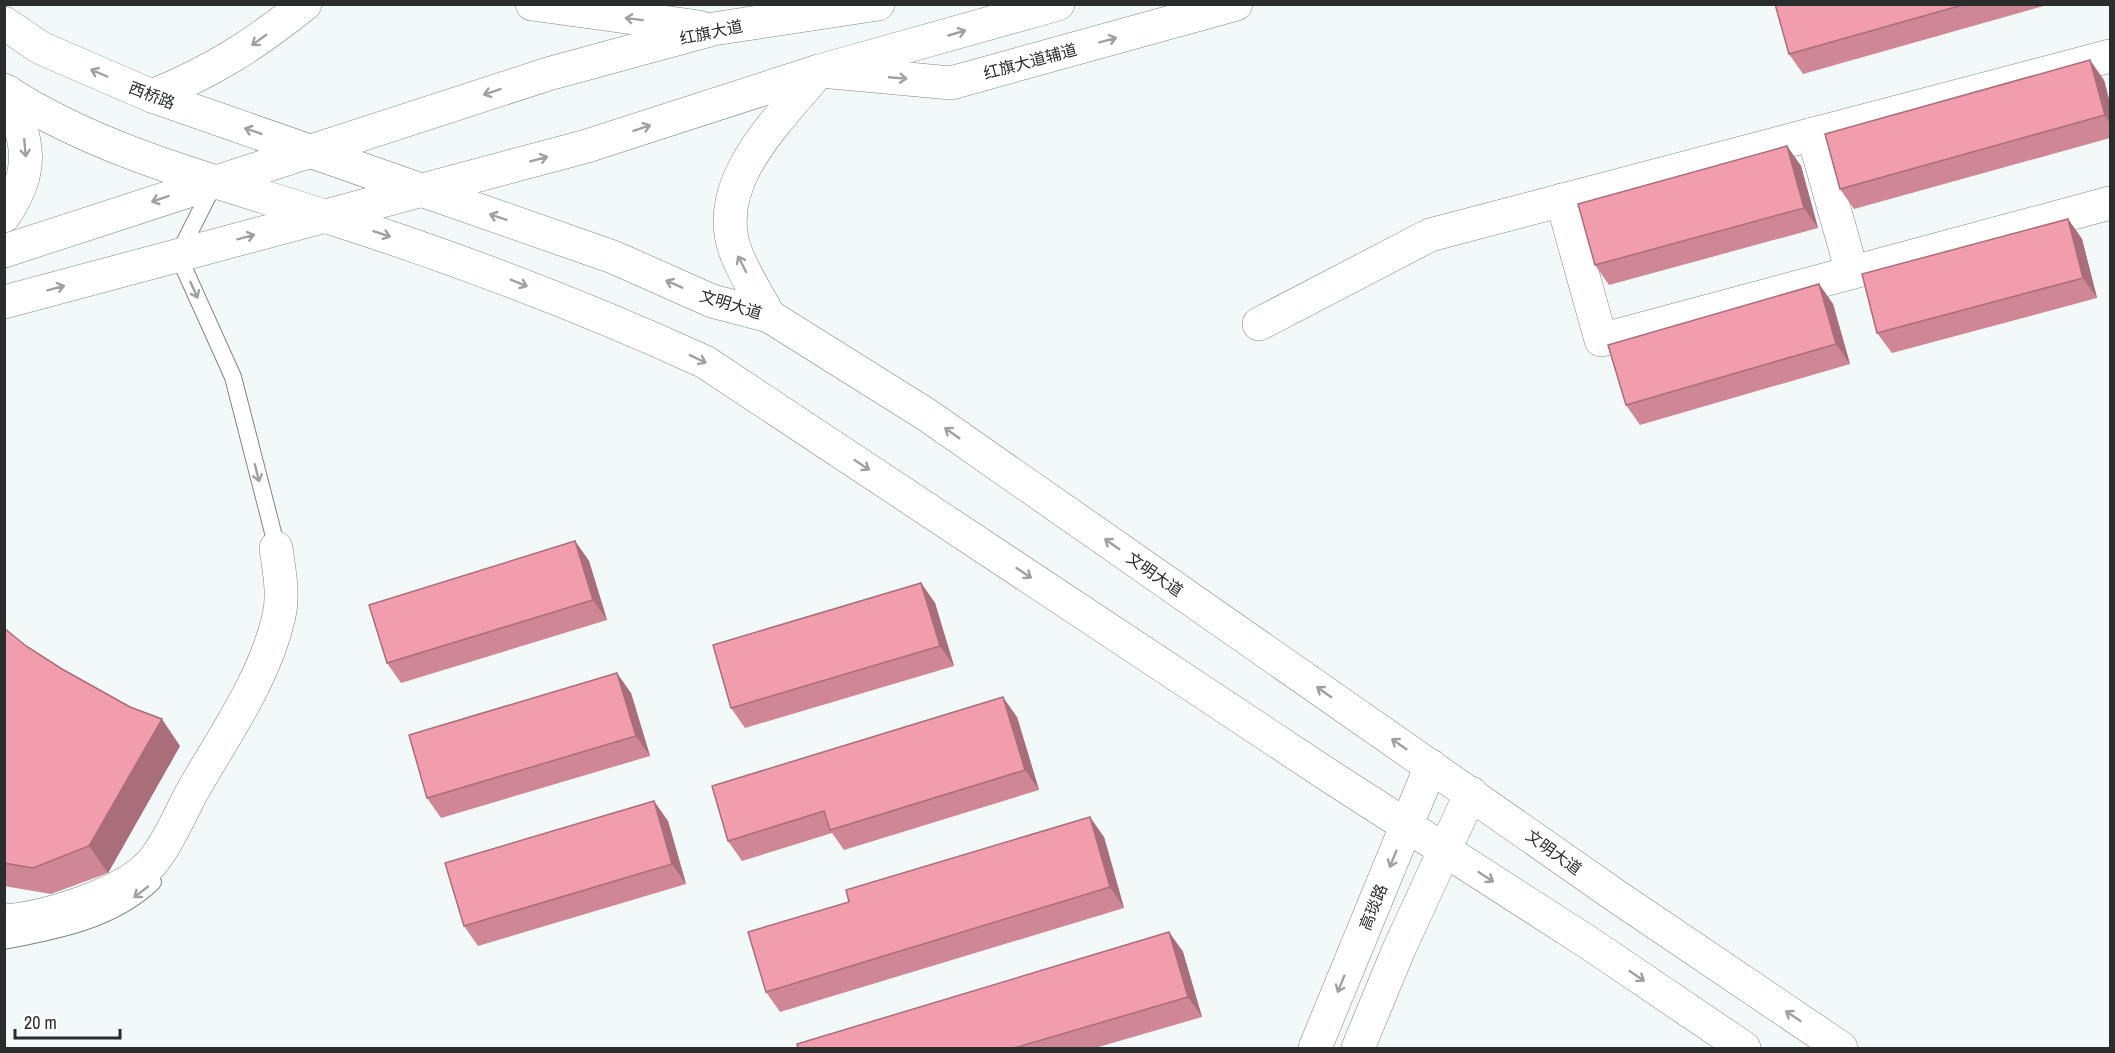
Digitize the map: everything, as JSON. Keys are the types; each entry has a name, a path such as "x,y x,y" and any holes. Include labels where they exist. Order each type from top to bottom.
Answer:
{"main road":[{"path":"152,96 202,75 256,44 305,4"},
{"path":"532,4 712,29 771,4"},
{"name":"红旗大道","path":"4,251 215,180 548,74 712,29 878,4"},
{"path":"4,302 587,146 819,71 1058,4"},
{"name":"红旗大道辅道","path":"819,71 951,83 1236,4"},
{"name":"西桥路","path":"4,23 41,48 152,96 422,190"},
{"path":"1258,324 1430,235 2110,56"},
{"path":"769,316 735,250 730,227 737,184 748,160 819,71"},
{"path":"6,91 109,146 464,261 612,320 705,362 1744,1048"},
{"path":"4,216 20,192 26,160 23,131 6,91"},
{"path":"1813,134 1852,272"},
{"name":"文明大道","path":"422,190 613,257 712,301 769,316 927,415 1471,793 1618,898 1841,1048"},
{"path":"1562,201 1601,340 2110,203"},
{"path":"4,921 81,904 125,884 154,860 251,688 269,648 279,615 281,582 276,548"},
{"name":"高琰路","path":"1315,1048 1431,766"},
{"path":"1358,1048 1471,793"}],"lane":[{"path":"4,941 89,921 122,905 144,890 167,868 266,693 284,650 293,613 294,580 276,548 233,377 178,255 215,180"}],"building":[{"path":"1775,4 1966,4 1789,54"},
{"path":"2090,60 2105,115 1840,189 1825,134"},
{"path":"1787,146 1804,208 1595,265 1578,204"},
{"path":"2068,219 2083,278 1877,333 1862,274"},
{"path":"1819,284 1836,344 1626,405 1608,345"},
{"path":"575,541 593,600 387,663 369,605"},
{"path":"921,583 940,646 731,708 713,645"},
{"path":"4,628 26,646 62,669 130,707 162,719 89,846 33,868 4,863"},
{"path":"617,673 636,736 427,798 409,735"},
{"path":"1003,697 1025,770 830,830 824,811 728,841 712,786"},
{"path":"654,801 672,864 464,926 445,863"},
{"path":"1090,817 1110,887 766,992 748,932 849,902 846,890"},
{"path":"1169,932 1188,997 1014,1048 798,1048 797,1044"}]}
